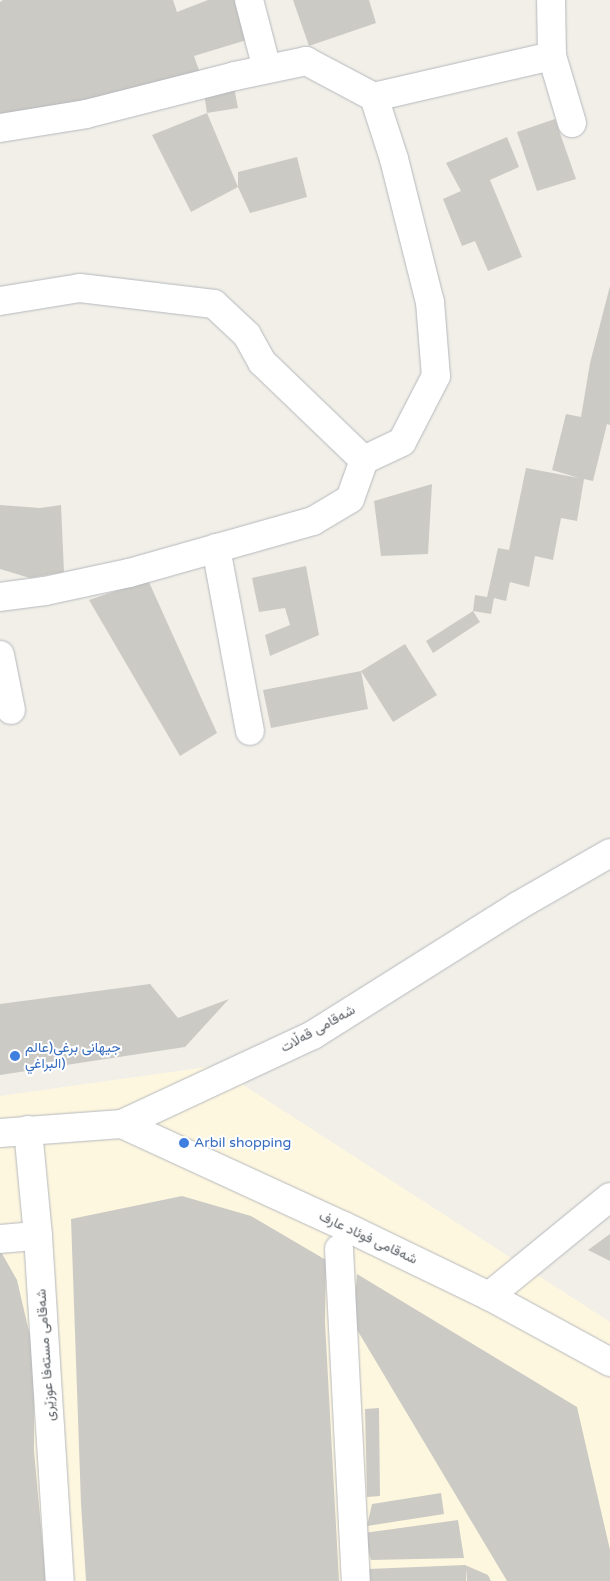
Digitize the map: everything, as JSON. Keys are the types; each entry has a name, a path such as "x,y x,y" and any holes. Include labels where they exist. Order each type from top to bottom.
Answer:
{"street":[{"path":"249,0 267,69"},
{"path":"551,0 552,56 572,123"},
{"path":"0,128 86,114 306,61 374,98 552,56"},
{"path":"0,596 45,591 120,575 312,520 350,499 364,460 402,442 436,376 430,302 394,160 374,98"},
{"path":"0,301 80,288 214,304 247,334 262,362 364,460"},
{"path":"216,548 250,731"},
{"path":"0,655 11,710"},
{"name":"شەقامی قەڵات","path":"0,1133 122,1124 313,1035 518,906 610,853"},
{"name":"شەقامی فوئاد عارف","path":"122,1124 317,1213 489,1296 610,1362"},
{"name":"شەقامی مستەفا عوزێری","path":"28,1130 38,1236 60,1581"},
{"path":"489,1296 610,1197"},
{"path":"0,1239 38,1236"},
{"path":"339,1250 356,1581"}],"shaded area":[{"path":"214,1066 610,1322 610,1581 0,1581 0,1096"}],"building":[{"path":"3,0 173,0 177,12 208,0 242,0 250,39 194,56 201,76 0,123 0,2"},
{"path":"293,0 369,0 376,23 309,46"},
{"path":"233,82 238,108 207,113 203,86"},
{"path":"207,113 238,187 191,212 152,135"},
{"path":"555,119 576,179 537,191 517,132"},
{"path":"507,137 519,167 490,180 522,257 488,271 475,241 462,246 443,199 461,191 446,163"},
{"path":"297,157 307,197 250,213 238,187 238,172"},
{"path":"610,286 610,425 607,424 593,481 584,479 577,521 561,518 553,560 535,556 529,587 510,582 506,601 494,598 491,614 473,611 475,595 487,597 498,548 509,550 526,468 579,478 552,470 566,414 581,417 590,363"},
{"path":"432,484 428,554 381,556 374,501"},
{"path":"0,505 40,508 61,505 64,572 30,578 0,569"},
{"path":"306,566 319,635 270,656 265,635 290,625 285,608 259,612 252,578"},
{"path":"148,580 217,733 180,756 89,600"},
{"path":"473,611 480,622 433,653 426,641"},
{"path":"405,644 437,695 393,722 361,671"},
{"path":"361,671 368,709 271,728 263,690"},
{"path":"150,984 178,1018 229,999 185,1047 0,1075 0,1004"},
{"path":"182,1196 251,1216 326,1260 325,1322 339,1581 86,1581 81,1504 71,1219"},
{"path":"610,1234 610,1261 588,1250"},
{"path":"0,1250 17,1280 34,1353 34,1451 46,1581 0,1581"},
{"path":"357,1274 577,1407 610,1550 610,1581 507,1581 353,1323"},
{"path":"379,1408 380,1496 367,1497 365,1409"},
{"path":"441,1493 444,1514 367,1526 372,1504"},
{"path":"458,1520 464,1558 371,1560 364,1533"},
{"path":"465,1565 488,1575 491,1581 467,1581 466,1569 466,1581 369,1581 368,1569"}],"place":[{"name":"جیهانی برغی(عالم البراغي)","path":"15,1056"},
{"name":"Arbil shopping","path":"184,1143"}]}
